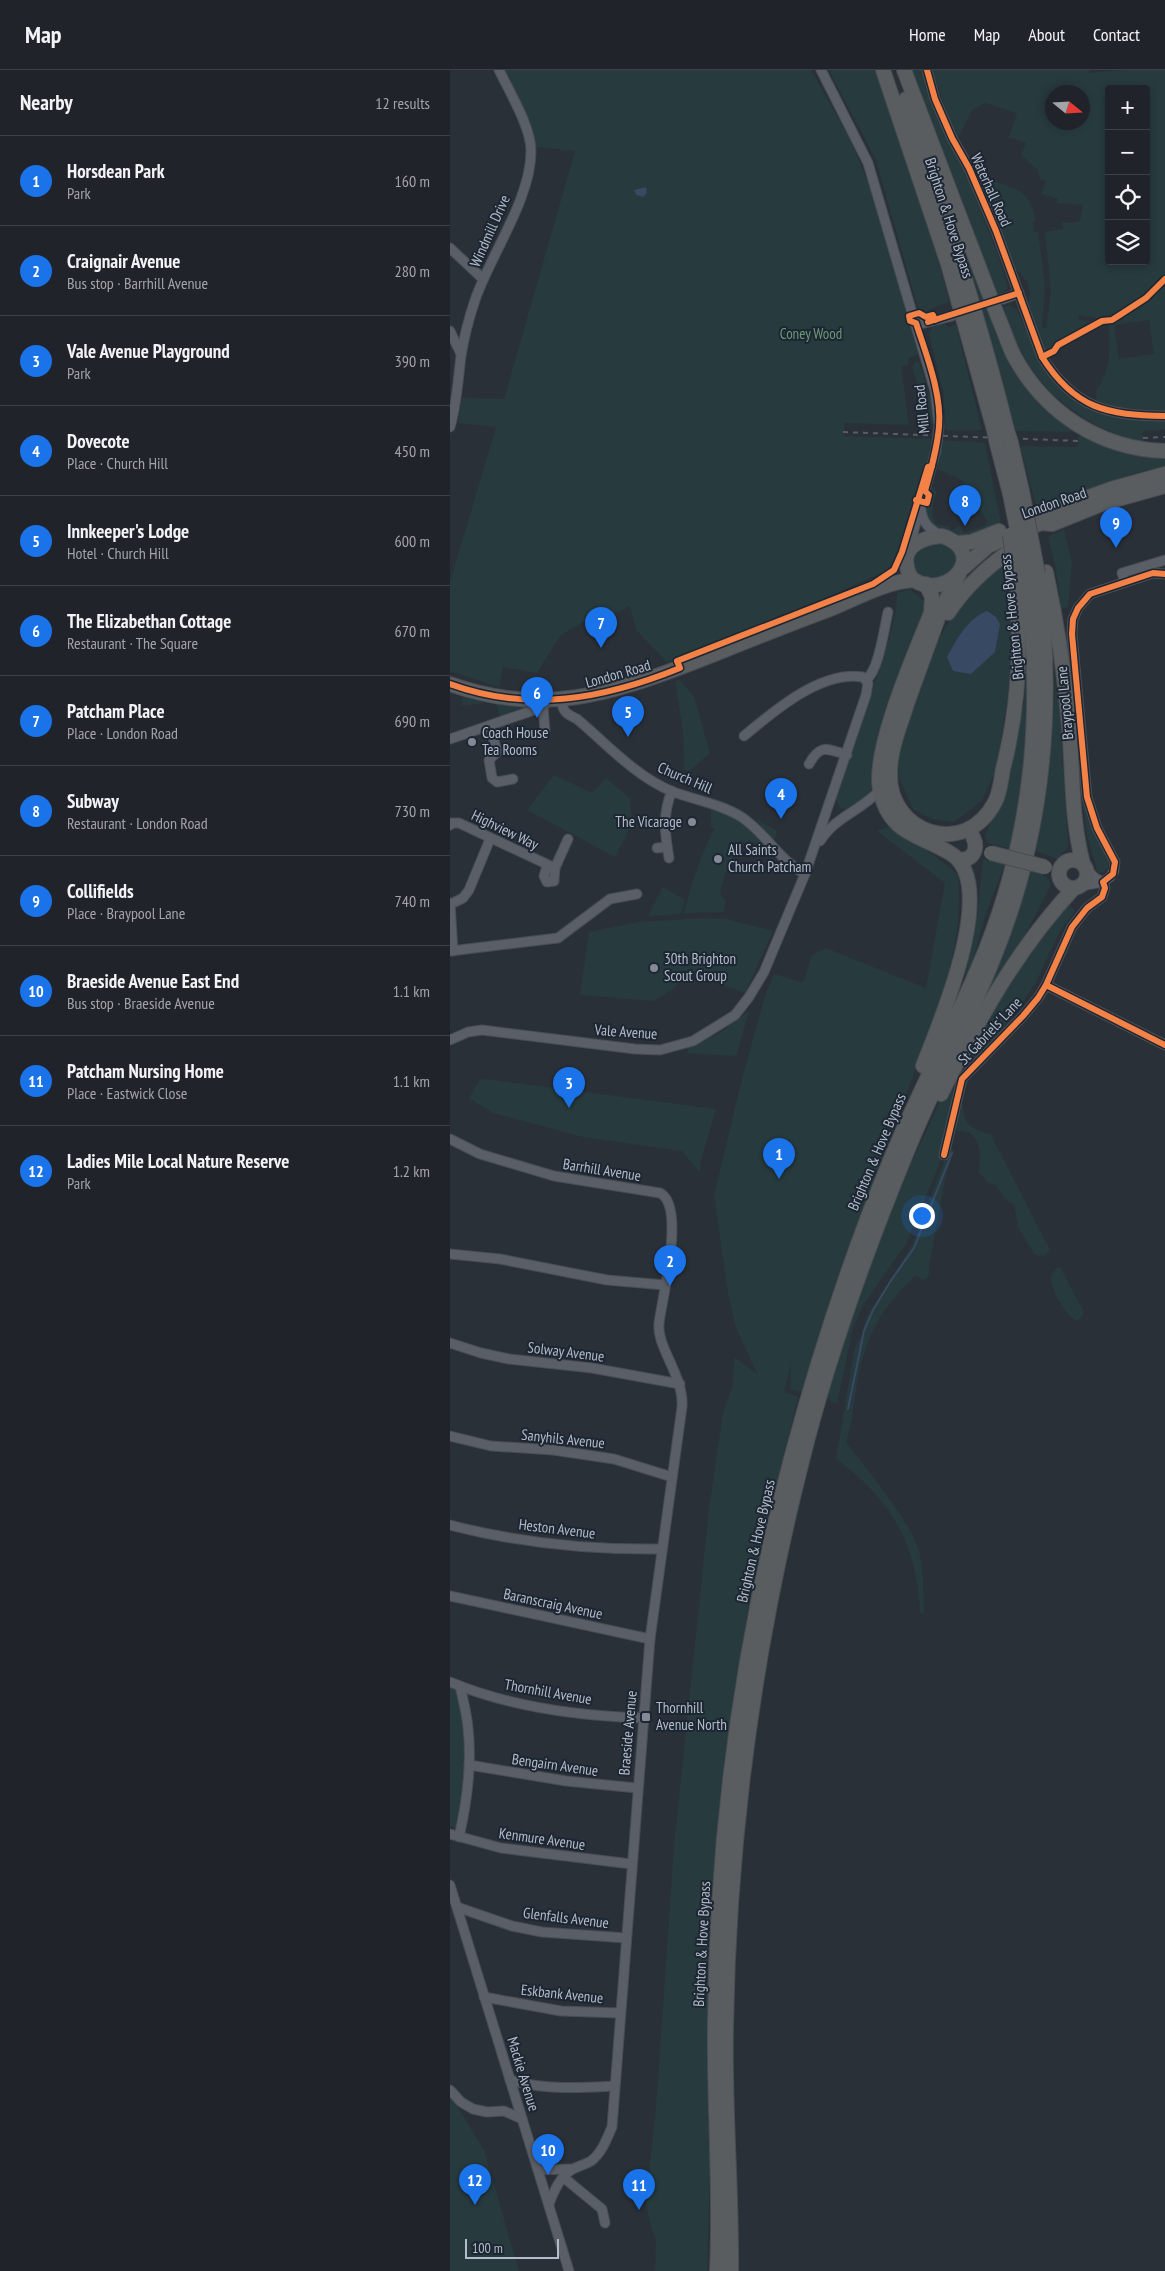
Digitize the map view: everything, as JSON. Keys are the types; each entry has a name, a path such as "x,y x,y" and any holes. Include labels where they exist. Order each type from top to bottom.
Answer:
{"highway":[{"name":"Brighton & Hove Bypass","path":"882,70 948,264 1002,437 1001,461 1012,494"},
{"name":"Brighton & Hove Bypass","path":"731,2271 726,2026 731,1889 742,1776 756,1674 776,1571 802,1460 832,1354 892,1190 924,1111 994,957 1018,891 1028,852 1040,784 1046,720 1046,648 1032,577 1012,494 990,364 939,194 896,70"},
{"path":"904,70 998,317 1014,355 1027,378 1042,396 1078,426 1120,445 1165,451"},
{"name":"London Road","path":"957,543 971,542 1111,489 1165,474"},
{"name":"London Road","path":"960,571 988,546 1041,523 1052,524 1104,503 1165,486"},
{"path":"893,1154 909,1101 954,982 964,945 970,890 968,878 959,857 949,845 981,820 996,801 1013,725 1017,687 1019,615 1032,577 1036,528 1012,494"},
{"path":"935,631 956,600 975,578 1007,553 1044,532 1052,524"},
{"path":"991,853 959,857 914,837 898,824 886,808 880,790 881,759 891,721 931,613 932,597 920,582 910,575 907,557 920,541 942,536 957,543 963,556 960,571 938,619 903,716 894,747 890,772 890,788 896,803 906,816 919,826 937,834 964,835 991,853 1060,871"},
{"name":"London Road","path":"450,684 489,695 551,702 600,694 637,684 762,636 885,585 897,577 907,557"},
{"path":"920,582 946,582 960,571"},
{"name":"Brighton & Hove Bypass","path":"717,2271 719,2224 715,2024 720,1889 732,1775 746,1672 765,1570 792,1456 822,1352 865,1224 893,1154 986,948 1009,882 1028,795 1035,724 1035,648 1032,577"},
{"path":"892,1190 970,1038 997,990 1027,944 1086,879 1073,813 1069,728 1060,646 1032,577"},
{"name":"London Road","path":"885,585 920,582"},
{"path":"919,826 952,829 966,824 987,806 1000,786"},
{"path":"959,857 976,848 964,835"},
{"path":"1060,871 1072,859 1085,867"},
{"path":"1060,871 1066,886 1077,887"}],"street":[{"name":"Windmill Drive","path":"450,427 455,408 467,328 483,278 528,178 531,151 524,122 499,70"},
{"name":"Mill Road","path":"821,70 868,163 935,391 939,426 934,457 907,557"},
{"name":"Waterhall Road","path":"927,70 935,98 952,138 969,168 1019,293 1042,357 1054,376 1072,394 1101,410 1165,416"},
{"path":"450,248 483,278"},
{"path":"1003,299 1019,293"},
{"path":"917,326 952,316"},
{"path":"450,331 458,332 467,328"},
{"path":"450,331 462,354"},
{"path":"921,506 924,522 933,531 942,536"},
{"path":"1125,582 1122,573 1165,560"},
{"name":"Braypool Lane","path":"1046,985 1072,927 1087,908 1102,897 1105,888 1103,882 1113,874 1115,862 1098,828 1087,797 1072,634 1073,619 1078,608 1090,594 1153,573 1165,574"},
{"path":"744,736 779,706 824,683 852,676 863,677 866,680 871,676 888,612"},
{"name":"Vale Avenue","path":"450,1040 468,1032 482,1030 635,1049 660,1050 693,1041 734,1015 749,997 764,972 805,874 866,695 866,680"},
{"path":"450,739 490,726 551,702"},
{"path":"544,730 551,702"},
{"name":"Church Hill","path":"551,702 562,708 565,713 577,719 630,765 672,791 741,817 760,831 791,867 805,874"},
{"path":"490,726 497,752 489,760 492,778 497,782 513,780"},
{"path":"808,764 820,750 825,748 847,755"},
{"name":"Vale Avenue","path":"812,854 833,824 866,802 880,790"},
{"path":"669,858 664,820 667,802 672,791"},
{"path":"831,802 840,811 847,813"},
{"path":"866,802 886,808"},
{"name":"Highview Way","path":"450,825 459,822 551,867 568,839"},
{"path":"490,838 470,890 463,898 450,904 451,951 558,938 618,893 637,894"},
{"path":"657,848 667,847"},
{"path":"1085,867 1103,882"},
{"path":"1077,887 1103,882"},
{"path":"1046,985 1165,1045"},
{"name":"St Gabriels' Lane","path":"944,1155 962,1079 1026,1012 1046,985"},
{"name":"Barrhill Avenue","path":"450,1139 480,1154 554,1176 652,1191 664,1195 670,1204 672,1224 665,1286"},
{"path":"450,1254 500,1259 607,1280 665,1286"},
{"name":"Braeside Avenue","path":"549,2204 554,2190 563,2177 571,2170 592,2160 604,2146 612,2127 650,1639 682,1407 680,1384 659,1328 665,1286"},
{"name":"Solway Avenue","path":"450,1343 481,1354 509,1359 592,1368 680,1384"},
{"name":"Sanyhils Avenue","path":"450,1436 491,1446 553,1450 614,1459 672,1477"},
{"name":"Heston Avenue","path":"450,1525 474,1531 577,1547 618,1550 661,1549"},
{"name":"Baranscraig Avenue","path":"450,1596 650,1639"},
{"name":"Thornhill Avenue","path":"450,1682 507,1701 609,1716 643,1718"},
{"path":"455,1835 466,1809 469,1765 468,1728 460,1686"},
{"name":"Bengairn Avenue","path":"469,1765 566,1781 637,1788"},
{"name":"Kenmure Avenue","path":"455,1835 501,1848 631,1864"},
{"name":"Mackie Avenue","path":"450,1885 569,2271"},
{"name":"Glenfalls Avenue","path":"457,1906 512,1926 542,1932 626,1938"},
{"path":"463,1927 475,1913"},
{"name":"Eskbank Avenue","path":"484,1997 561,2011 620,2013"},
{"name":"Eskbank Avenue","path":"490,2014 501,2001"},
{"path":"510,2080 527,2085 571,2088 614,2086"},
{"path":"504,2111 527,2085"},
{"path":"450,2090 461,2102 473,2109 487,2112 504,2111 522,2119"},
{"name":"Braeside Avenue","path":"538,2170 571,2170"},
{"path":"563,2177 602,2209 605,2223"}],"green space":[{"name":"Coney Wood","path":"502,70 811,70 851,141 871,189 919,354 909,358 908,365 901,366 909,425 844,423 844,436 934,439 926,470 891,569 798,610 667,662 636,630 630,606 592,626 588,619 560,636 537,673 503,667 499,687 450,671 450,582 496,427 458,423 462,398 504,399 575,151 534,147"},
{"path":"829,70 875,70 932,233 949,302 922,313 917,305 876,160"},
{"path":"910,70 922,70 944,132 965,171 999,258 1008,288 997,297 963,201"},
{"path":"932,70 1089,70 1089,73 1122,70 1165,70 1165,411 1109,407 1097,402 1096,391 1107,367 1109,352 1109,325 1099,324 1105,320 1079,315 1078,319 1095,322 1077,333 1077,337 1052,353 1051,350 1045,353 1028,303 1030,293 1028,283 1015,268 983,189 988,181 991,180 1016,189 1030,203 1036,221 1033,222 1034,232 1038,232 1045,285 1042,327 1046,329 1051,292 1045,232 1063,229 1062,222 1074,223 1080,221 1083,205 1057,203 1058,199 1041,194 1046,181 1040,179 1038,170 1021,155 1026,143 1009,137 1017,113 985,103 972,110 957,140","holes":["1149,320 1154,354 1119,359 1114,325"]},
{"path":"948,198 997,334 1015,372 1039,404 1075,432 1016,431"},
{"path":"1009,305 1017,309 1041,363 1054,381 1071,396 1101,412 1165,420 1165,429 1143,431 1143,442 1109,431 1078,414 1063,403 1038,378 1020,350 1001,308"},
{"path":"944,323 948,327 956,325 982,430 946,430 943,391 929,334 933,326"},
{"path":"915,362 919,362 936,416 935,425 927,422 912,368"},
{"path":"1079,434 1099,445 1120,452 1165,459 1165,467 1136,473 1037,509 1020,446 1078,447"},
{"path":"942,440 985,443 1001,524 961,539 931,527 924,510 931,488 934,487 937,491 932,512 936,524 949,526 951,530 961,526 964,533 985,526 987,521 963,481 938,469"},
{"path":"1064,529 1072,562 1068,607 1061,609 1056,569 1048,537"},
{"path":"942,543 953,549 955,553 956,561 953,571 950,576 924,580 913,571 912,563 915,552 918,548 928,544"},
{"path":"1006,562 1011,614 1009,686 997,768 982,800 965,814 953,822 932,819 913,809 898,776 899,752 934,647 961,601 993,570"},
{"path":"910,589 925,602 924,609 882,726 874,759 871,794 846,810 841,808 836,800 889,639 896,610 897,593"},
{"path":"1027,649 1029,723 1025,775 1010,848 988,843 985,837 1010,772 1024,702"},
{"path":"1057,666 1068,847 1057,859 1036,851 1049,768"},
{"path":"680,680 694,697 710,753 688,772 684,769 683,731 675,681"},
{"path":"463,697 486,703 461,706"},
{"path":"496,704 530,708 501,720"},
{"path":"554,775 592,793 606,778 630,798 632,824 615,857 527,810"},
{"path":"1083,803 1108,858 1108,867 1104,872 1098,872 1087,836"},
{"path":"711,806 743,821 770,849 766,852 758,844 748,840 747,843 741,840 725,874 720,894 726,901 724,912 684,913 700,860 714,829 717,830 711,827"},
{"path":"755,818 777,831 774,842"},
{"path":"889,827 933,855 958,874 959,908 956,938 941,1000 834,1292 802,1392 790,1389 791,1364 784,1392 798,1397 749,1604 734,1696 720,1823 710,1962 710,2169 707,2271 655,2271 656,2239 651,2228 643,2187 649,2174 656,2108 674,1846 709,1509 723,1412 733,1385 734,1357 758,1375 736,1328 728,1294 714,1195 742,1079 765,996 774,974 801,982 804,980 812,955 826,948 926,988 945,883 877,831"},
{"path":"983,859 1005,864 986,913 969,973 965,975 978,910"},
{"path":"1029,870 1038,872 1049,879 1050,887 1025,935 992,988 987,988"},
{"path":"663,887 685,900 680,914 648,916"},
{"path":"1067,901 1075,911 1060,931 1036,982 1010,1022 964,1069 959,1067 1001,993"},
{"path":"704,918 726,919 773,931 745,993 689,973 672,990 653,1001 580,995 589,932 638,922"},
{"path":"749,1011 736,1056 688,1053 687,1047 720,1033"},
{"path":"484,1079 716,1109 701,1160 700,1173 682,1151 583,1137 493,1113 469,1098 479,1081"},
{"path":"949,1082 953,1091 942,1158 906,1244 863,1305 853,1328 837,1404 824,1397 844,1331 888,1213"},
{"path":"959,1099 962,1101 966,1121 972,1127 991,1135 1050,1250 1044,1256 1035,1255 1018,1227 1014,1205 1005,1199 996,1185 988,1183 978,1171 980,1151 976,1140 967,1132 953,1130"},
{"path":"949,1149 954,1150 946,1174 929,1275 924,1281 916,1275 905,1286 886,1309 871,1335 861,1363 846,1442 876,1480 907,1525 914,1539 919,1551 923,1574 924,1613 920,1613 911,1557 898,1525 876,1495 859,1477 836,1458 855,1347 862,1335 866,1318 912,1246"},
{"path":"1060,1267 1084,1312 1080,1319 1076,1321 1063,1308 1051,1284 1050,1278 1056,1268"},
{"path":"450,1687 455,1689 466,1729 466,1772 459,1829 450,1826"},
{"path":"450,2095 484,2150 519,2271 450,2271"}],"water":[{"path":"646,187 647,193 643,197 636,195 634,190"},
{"path":"987,611 996,617 1000,624 995,652 971,674 953,671 947,657 954,644 968,624"}],"waterway":[{"path":"848,1409 864,1331 873,1310 914,1248 952,1153"}],"railway":[{"path":"843,432 1079,441"},
{"path":"1143,438 1165,437"}],"cycle path":[{"path":"927,70 935,99 952,138 969,168 996,231 1042,357 1067,388 1094,406 1126,414 1165,416"},
{"path":"1042,357 1054,351 1058,345 1102,321 1112,320 1146,298 1165,279"},
{"path":"928,322 1019,293"},
{"path":"916,500 927,503 929,495 925,491 937,443 939,414 936,388 928,361 916,323 910,321 909,316 919,313 926,317 933,315 935,320"},
{"path":"450,684 479,693 537,700 595,694 623,688 680,668 677,661 873,584 894,570 902,552 928,467 932,466"},
{"path":"944,1155 962,1079 1038,998 1046,985 1072,927 1087,908 1102,897 1105,888 1103,882 1113,874 1115,862 1097,828 1087,797 1072,634 1073,619 1078,608 1090,594 1153,573 1165,574"},
{"path":"1046,985 1165,1045"}],"place":[{"name":"Subway","path":"965,526"},
{"name":"Collifields","path":"1116,548"},
{"name":"Patcham Place","path":"601,648"},
{"name":"The Elizabethan Cottage","path":"537,718"},
{"name":"Innkeeper's Lodge","path":"628,737"},
{"name":"Coach House Tea Rooms","path":"472,742"},
{"name":"Dovecote","path":"781,819"},
{"name":"The Vicarage","path":"692,822"},
{"name":"All Saints Church Patcham","path":"718,859"},
{"name":"30th Brighton Scout Group","path":"654,968"},
{"name":"Vale Avenue Playground","path":"569,1108"},
{"name":"Horsdean Park","path":"779,1179"},
{"name":"Craignair Avenue","path":"670,1286"},
{"name":"Thornhill Avenue North","path":"646,1717"},
{"name":"Braeside Avenue East End","path":"548,2175"},
{"name":"Ladies Mile Local Nature Reserve","path":"475,2205"},
{"name":"Patcham Nursing Home","path":"639,2210"}]}
